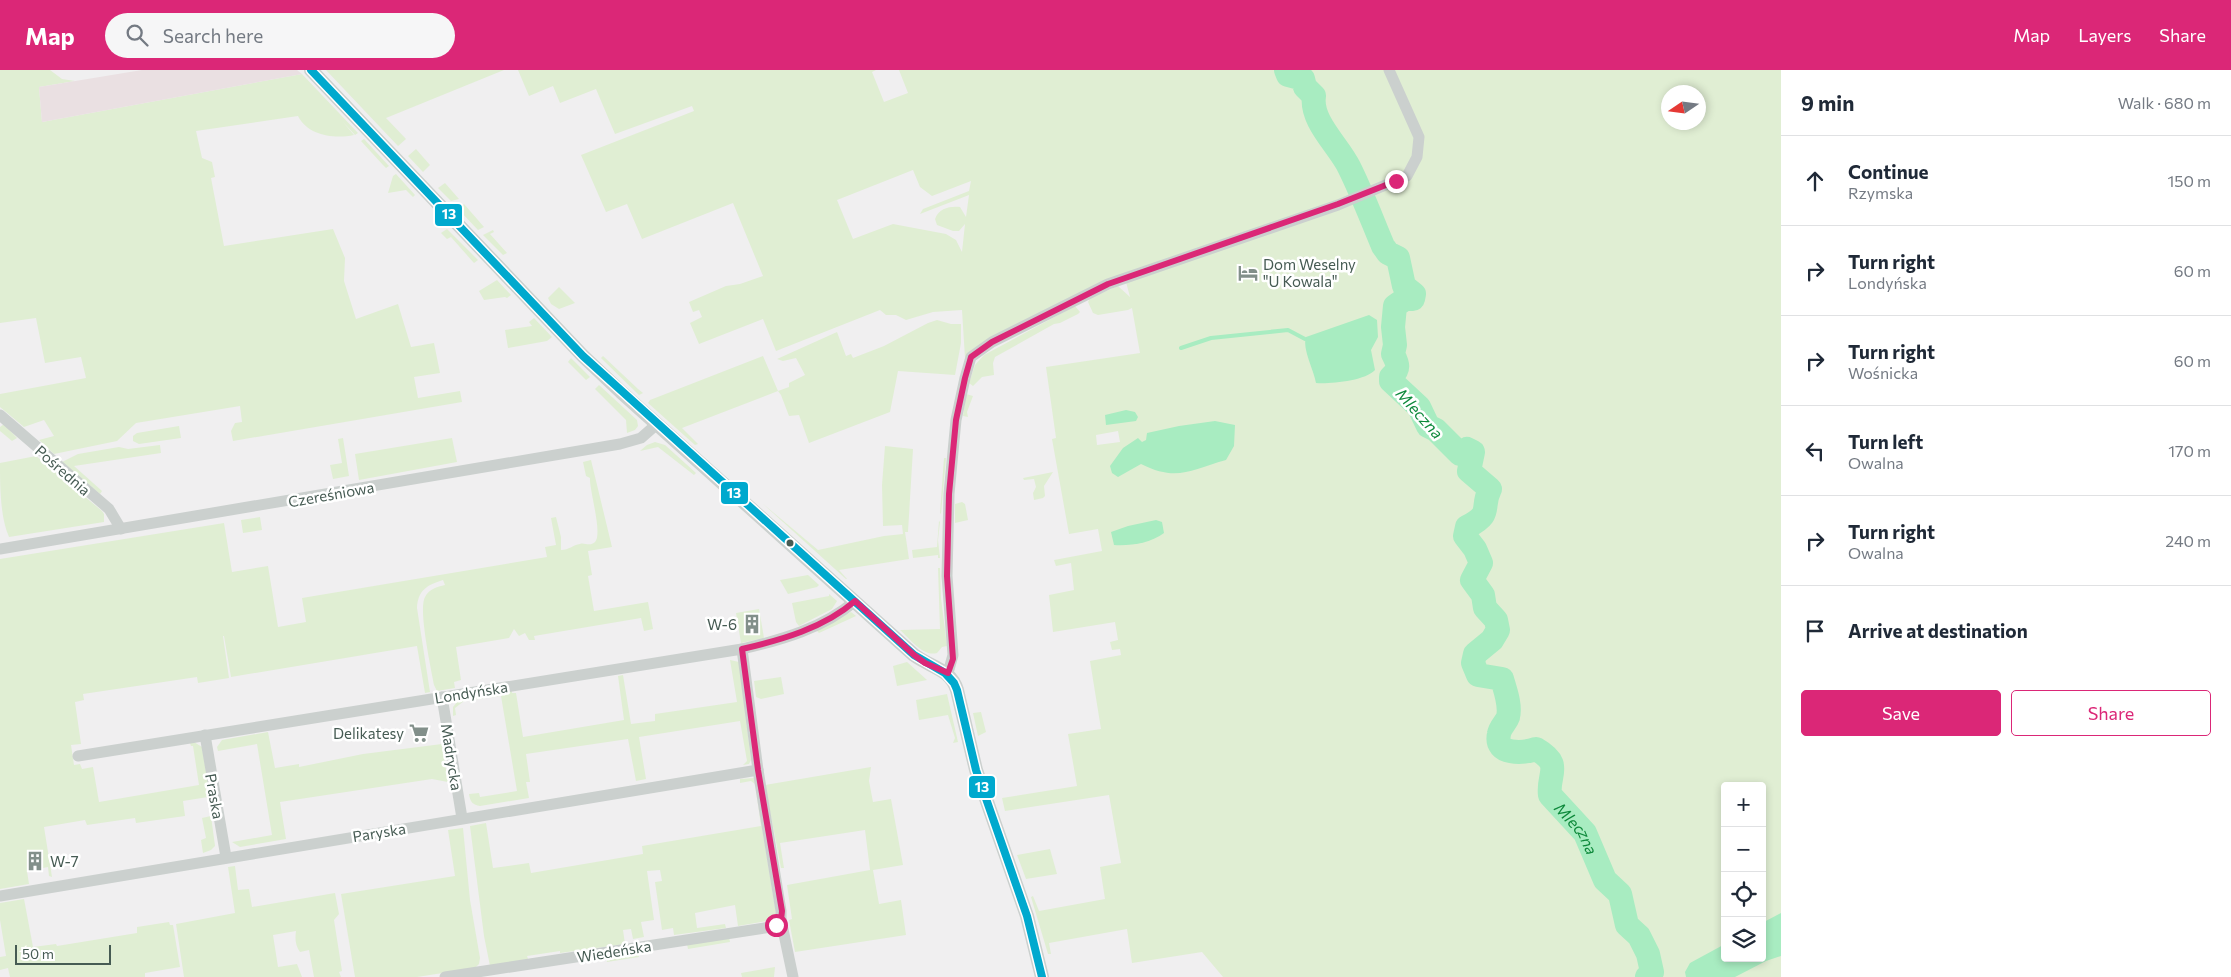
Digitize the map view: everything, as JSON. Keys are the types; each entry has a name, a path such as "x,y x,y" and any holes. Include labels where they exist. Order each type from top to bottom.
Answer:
{"street":[{"path":"311,70 583,356 656,424 914,655 925,663 948,673 955,682 976,770 1027,916 1042,977"},
{"path":"948,673 953,659 947,576 949,494 956,420 971,357 992,342 1108,284 1354,198 1406,176 1414,166 1418,145 1416,128 1389,70"},
{"name":"Pośrednia","path":"0,415 109,509 121,529"},
{"name":"Czereśniowa","path":"0,549 620,444 641,438 656,424"},
{"name":"Londyńska","path":"78,756 742,649 793,635 839,613 855,601"},
{"path":"742,649 758,770 782,911 781,920 793,977"},
{"name":"Madrycka","path":"442,697 462,818"},
{"name":"Praska","path":"205,735 226,857"},
{"name":"Paryska","path":"0,896 758,770"},
{"name":"Wiedeńska","path":"445,977 771,926 781,920"}],"shaded area":[{"path":"0,70 50,70 62,79 75,81 39,87 42,122 302,74 358,133 355,135 343,122 354,135 339,137 315,132 302,123 298,116 196,131 202,158 212,162 215,177 211,178 224,246 333,229 345,258 344,281 356,319 398,304 411,347 434,343 440,373 414,377 418,398 460,391 462,402 233,441 231,431 235,423 242,422 240,406 136,423 117,441 54,454 39,440 54,436 44,420 24,427 0,407 0,394 86,378 81,357 45,363 36,318 0,323"},
{"path":"326,70 504,70 386,118 406,139 398,146"},
{"path":"518,70 876,70 872,72 884,102 908,93 899,70 1781,70 1781,977 1223,977 1202,952 1132,963 1127,929 1049,943 1051,954 1048,954 1031,897 1033,896 1039,911 1105,899 1100,867 1121,863 1109,795 1005,811 1002,798 1077,786 1068,734 1101,729 1090,661 1121,655 1120,649 1112,650 1110,642 1118,640 1115,622 1053,632 1049,595 1074,590 1071,563 1056,566 1054,560 1102,551 1098,529 1069,534 1052,439 1056,438 1046,367 1140,353 1132,308 1098,315 1093,313 1088,302 1090,298 1118,286 1130,297 1126,282 1077,300 965,358 962,310 933,312 906,320 896,315 886,315 880,310 776,351 763,319 699,344 690,323 702,317 699,310 693,312 689,302 726,286 740,284 763,276 733,203 642,239 627,204 606,212 581,155 694,111 692,106 615,134 596,89 560,103 553,86 529,96","holes":["913,170 920,187 932,196 971,181 969,191 923,209 920,214 969,195 966,217 960,207 952,207 945,208 939,212 935,219 937,225 953,231 959,231 965,224 962,252 956,240 946,234 893,224 853,239 837,200","1118,431 1120,442 1097,445 1096,435"]},
{"path":"364,139 389,166 386,168 383,165 361,141"},
{"path":"416,149 430,165 423,172 408,156"},
{"path":"396,174 415,195 413,197 406,190 388,193 393,176"},
{"path":"445,183 459,199 451,201 438,188"},
{"path":"464,204 484,227 478,230 459,210"},
{"path":"447,229 478,260 474,263 451,237 447,239 441,233"},
{"path":"493,230 494,232 490,234 507,253 503,255 483,235"},
{"path":"497,280 511,295 507,298 484,300 479,291"},
{"path":"559,287 575,303 559,309 551,304 548,298"},
{"path":"1075,306 1080,312 1078,314 1054,324 995,357 993,363 994,375 982,377 973,386 969,383 975,365 984,355"},
{"path":"1369,315 1377,320 1378,337 1371,350 1375,370 1364,377 1356,379 1316,383 1307,353 1306,337"},
{"path":"534,318 552,337 547,341 508,348 505,330 532,326 529,322"},
{"path":"937,320 951,324 961,324 961,343 955,375 898,371 890,412 809,443 799,415 789,416 778,391 789,387 789,383 805,375 796,358 783,361 777,359 837,332 846,356 851,354 853,358 884,346"},
{"path":"603,356 643,393 639,395 601,358"},
{"path":"763,356 778,391 682,428 698,444 695,445 648,403 650,400"},
{"path":"571,358 590,377 586,380 568,362"},
{"path":"599,385 637,420 638,426 635,430 627,433 626,420 595,389"},
{"path":"966,394 973,396 967,412 968,417 963,416"},
{"path":"1126,410 1135,412 1138,417 1136,421 1106,425 1105,415"},
{"path":"1215,421 1235,425 1234,446 1226,460 1184,472 1164,472 1141,464 1118,477 1112,473 1110,466 1123,448 1138,438 1142,442 1146,440 1147,433"},
{"path":"4,424 17,438 12,441 0,431 0,427"},
{"path":"179,426 181,438 139,444 133,441 133,436 137,433"},
{"path":"343,438 349,476 333,479 330,465 342,463 338,439"},
{"path":"452,438 457,462 359,480 355,454"},
{"path":"655,442 665,445 696,473 694,475 658,447 640,451 647,445"},
{"path":"160,445 161,453 74,466 102,491 100,494 62,462 78,454 119,447 128,449"},
{"path":"885,446 913,449 908,532 905,532 909,559 839,570 846,579 762,503 818,550 884,536 903,534 902,525 883,526 882,485"},
{"path":"36,456 102,511 104,522 9,537 2,511 0,463"},
{"path":"944,458 946,458 941,514 940,513"},
{"path":"591,460 612,547 588,551 592,575 588,576 594,611 648,602 653,629 644,631 641,618 534,636 535,640 529,640 525,633 519,636 514,629 509,638 456,647 461,680 454,682 455,688 437,691 434,685 426,639 423,604 425,597 431,590 445,585 443,580 424,589 419,597 417,608 430,692 425,693 417,646 231,677 223,636 229,678 198,683 197,677 83,694 84,700 75,702 81,744 71,745 74,765 80,764 82,769 93,767 99,802 199,785 193,746 190,743 194,742 202,747 208,783 205,784 208,797 183,801 185,816 136,823 135,818 87,825 85,820 44,827 52,877 49,876 48,867 27,871 29,884 0,889 0,559 224,523 232,572 268,566 278,627 306,622 302,598 547,557 545,547 556,545 551,518 556,517 561,537 561,550 575,545 595,542 597,537 597,521 590,478 586,476 583,462"},
{"path":"1053,472 1044,486 1045,496 1034,500 1033,493 1036,487 1034,479 1024,480 1023,478"},
{"path":"962,502 965,504 968,520 955,523 955,504"},
{"path":"260,517 262,530 243,533 241,520"},
{"path":"1156,520 1162,522 1164,533 1159,536 1140,543 1114,545 1111,532"},
{"path":"939,521 938,540 940,558 938,558 938,555 913,558 912,550 937,547"},
{"path":"938,568 940,568 941,598 947,646 932,654 922,650 900,630 940,629"},
{"path":"808,575 819,585 817,587 788,594 780,580"},
{"path":"829,594 837,601 832,609 799,626 796,622 792,603 829,596"},
{"path":"759,609 764,638 741,643 736,613"},
{"path":"851,612 856,616 819,633 816,630"},
{"path":"730,660 739,662 751,760 749,764 743,765 747,761 740,721 639,737 646,779 636,781 628,739 526,754 530,782 526,782 529,798 480,806 471,801 469,794 479,793 480,797 517,791 501,696 464,701 455,708 456,715 453,716 453,707 458,701 512,691 512,693 516,693 523,737 624,720 618,676 623,675 631,724 655,721 655,714 737,702"},
{"path":"907,662 927,680 897,686 893,666"},
{"path":"781,677 784,694 761,699 756,697 754,681"},
{"path":"947,694 958,742 953,743 955,738 948,715 919,720 916,700"},
{"path":"981,712 986,732 978,736 973,713"},
{"path":"268,732 275,768 299,764 299,767 363,754 442,744 448,782 432,779 280,802 286,839 240,847 232,842 272,835 257,744 218,751 217,747 222,740"},
{"path":"871,767 869,781 873,802 891,799 903,865 873,870 879,904 901,900 906,935 795,952 789,920 792,919 787,885 870,870 865,830 780,843 784,868 781,868 765,785"},
{"path":"754,778 755,784 751,781 740,783 740,779"},
{"path":"755,786 776,914 772,920 738,926 735,905 695,913 697,928 725,924 726,928 674,935 673,928 662,930 655,882 662,881 660,870 647,871 654,920 641,922 644,937 633,939 631,929 623,930 625,944 527,956 528,959 490,966 484,936 470,826 486,823 493,868 529,863 531,873 643,854 642,846 761,826"},
{"path":"211,816 215,846 203,853 201,840 206,838 202,818"},
{"path":"463,828 470,900 480,958 479,964 475,968 417,977 355,977 341,894 455,876 448,830"},
{"path":"1050,849 1057,874 1026,879 1017,855"},
{"path":"235,866 238,890 249,889 252,907 335,893 339,914 334,920 342,971 339,972 341,977 314,977 309,950 300,952 297,947 296,931 273,935 278,967 297,964 302,977 184,977 176,924 235,913 228,867"},
{"path":"24,899 33,947 56,944 57,946 137,933 137,927 169,922 170,925 173,925 180,967 145,973 145,977 10,977 8,968 0,970 0,957 6,956 0,920 0,903"},
{"path":"1781,913 1781,956 1766,961 1766,921"},
{"path":"729,937 730,942 688,949 687,944"},
{"path":"1721,946 1721,962 1764,962 1735,977 1686,977 1685,972 1690,963"},
{"path":"638,952 639,957 607,962 606,957"},
{"path":"775,967 774,977 742,977 741,973"}],"sand":[{"path":"142,70 297,70 302,74 42,122 39,87"}],"waterway":[{"name":"Mleczna","path":"1286,70 1288,75 1303,79 1305,87 1314,96 1316,115 1349,167 1383,246 1388,253 1398,258 1404,286 1414,294 1413,299 1405,299 1395,306 1393,327 1395,345 1393,354 1397,366 1391,381 1419,407 1428,426 1436,430 1460,454 1467,449 1473,452 1469,471 1490,489 1484,514 1467,527 1465,536 1475,549 1481,563 1472,580 1483,595 1485,608 1496,620 1498,630 1492,640 1475,654 1473,663 1478,675 1502,679 1509,712 1500,732 1499,741 1501,746 1511,751 1518,752 1536,749 1550,760 1552,765 1550,795 1585,833 1605,880 1620,894 1627,925 1639,936 1648,954 1652,972 1647,977"},
{"path":"1181,348 1211,338 1288,330 1305,339"}],"transit line":[{"name":"13","path":"311,70 583,356 914,655 945,673 954,683 976,770 1027,916 1042,977"}],"place":[{"name":"Dom Weselny \"U Kowala\"","path":"1248,273"},
{"name":"W-6","path":"752,624"},
{"name":"Delikatesy","path":"419,733"},
{"name":"W-7","path":"35,861"}],"route":[{"path":"776,925 781,920 782,911 758,770 742,649 793,635 839,613 855,601 914,655 925,663 948,673 953,659 947,576 949,494 956,420 971,357 992,342 1108,284 1338,204 1396,181"}]}
